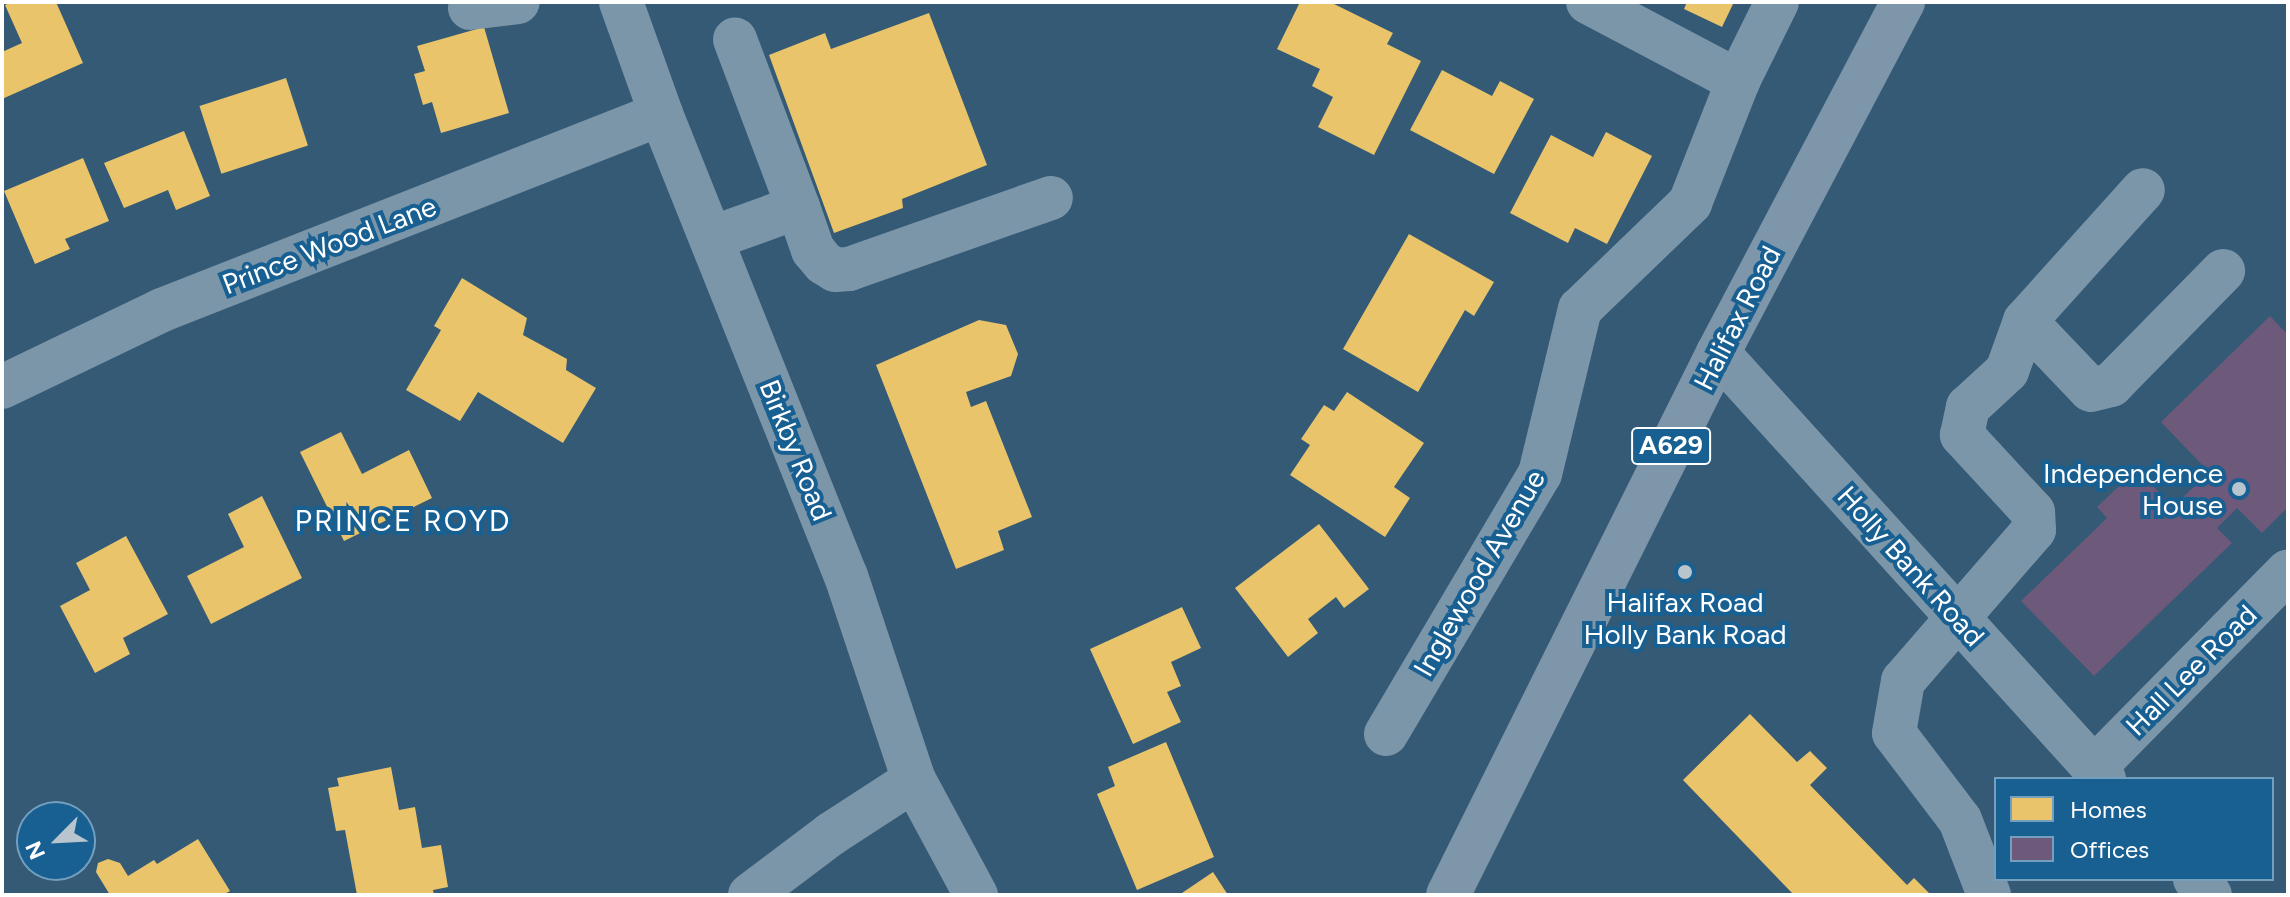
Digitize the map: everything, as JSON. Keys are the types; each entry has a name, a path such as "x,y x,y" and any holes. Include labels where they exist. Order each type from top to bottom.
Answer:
{"highway":[{"name":"Halifax Road","path":"1448,895 1718,353 1903,2"}],"street":[{"path":"470,8 518,2"},
{"name":"Birkby Road","path":"621,2 661,114 846,576 914,780 976,895"},
{"path":"1588,2 1738,81"},
{"name":"Inglewood Avenue","path":"1386,734 1540,474 1580,309 1690,203 1738,81 1777,2"},
{"path":"735,39 813,250 835,270 849,269 1051,198"},
{"name":"Prince Wood Lane","path":"2,387 162,310 661,114"},
{"path":"1989,895 1960,820 1894,733 1903,681 1956,616 2034,530 2033,512 1962,435 1968,407 2007,371 2025,321 2143,190"},
{"path":"712,238 798,207"},
{"path":"2025,321 2091,390 2111,385 2223,271"},
{"name":"Holly Bank Road","path":"1718,353 2099,773"},
{"name":"Hall Lee Road","path":"2099,773 2288,571"},
{"path":"750,895 831,834 914,780"}],"building: Homes":[{"path":"12,2 56,2 83,63 2,99 2,52 22,43 5,5"},
{"path":"1300,2 1330,2 1393,33 1387,44 1421,61 1374,155 1318,127 1333,97 1312,86 1320,69 1277,49"},
{"path":"1687,2 1734,2 1722,27 1684,9"},
{"path":"929,13 987,165 902,199 903,208 834,233 769,55 825,33 831,49"},
{"path":"484,27 509,113 441,133 432,102 423,105 414,74 425,71 417,46"},
{"path":"1442,70 1492,96 1500,81 1534,99 1494,174 1410,130"},
{"path":"286,78 308,146 221,174 199,106"},
{"path":"184,131 210,196 176,210 168,190 124,208 104,163"},
{"path":"1606,132 1652,156 1607,244 1575,228 1568,243 1510,213 1551,135 1593,157"},
{"path":"83,158 109,221 65,239 70,249 35,264 4,191"},
{"path":"1409,234 1494,282 1474,316 1465,310 1418,392 1343,349"},
{"path":"462,278 527,318 523,335 567,359 566,370 596,388 563,443 478,392 460,421 406,390 441,330 434,326"},
{"path":"979,320 1006,325 1018,354 1011,376 966,392 971,407 986,401 1032,517 998,531 1004,550 956,569 876,365"},
{"path":"1347,392 1424,443 1394,487 1410,498 1385,537 1290,475 1310,445 1301,439 1324,405 1334,411"},
{"path":"341,432 362,474 409,450 432,498 344,541 300,452"},
{"path":"262,496 302,578 211,624 187,576 244,547 228,514"},
{"path":"1319,524 1369,589 1344,608 1336,597 1308,619 1318,633 1288,657 1235,588"},
{"path":"126,536 168,614 123,638 130,654 95,673 60,606 90,590 76,563"},
{"path":"1182,607 1201,648 1171,662 1181,686 1167,692 1181,722 1133,744 1090,649"},
{"path":"1750,714 1797,762 1810,751 1827,768 1810,785 1907,885 1914,878 1931,895 1794,895 1683,780"},
{"path":"1166,742 1214,857 1137,890 1097,794 1115,786 1108,767"},
{"path":"391,767 399,810 415,807 422,848 441,845 448,887 433,890 434,895 357,895 345,830 336,831 328,788 339,786 337,778"},
{"path":"198,839 230,891 223,895 110,895 96,872 98,863 108,859 120,863 128,876 154,860 157,864"},
{"path":"1213,872 1228,895 1179,895"}],"building: Offices":[{"name":"Independence House","path":"2270,316 2288,335 2288,454 2285,457 2288,460 2288,507 2262,533 2237,508 2217,528 2232,543 2094,676 2021,601 2107,518 2097,507 2137,469 2173,507 2209,472 2161,422"}],"place":[{"name":"Independence House","path":"2239,489"},
{"name":"Halifax Road Holly Bank Road","path":"1685,572"}],"district":[{"name":"PRINCE ROYD","path":"403,521"}]}
